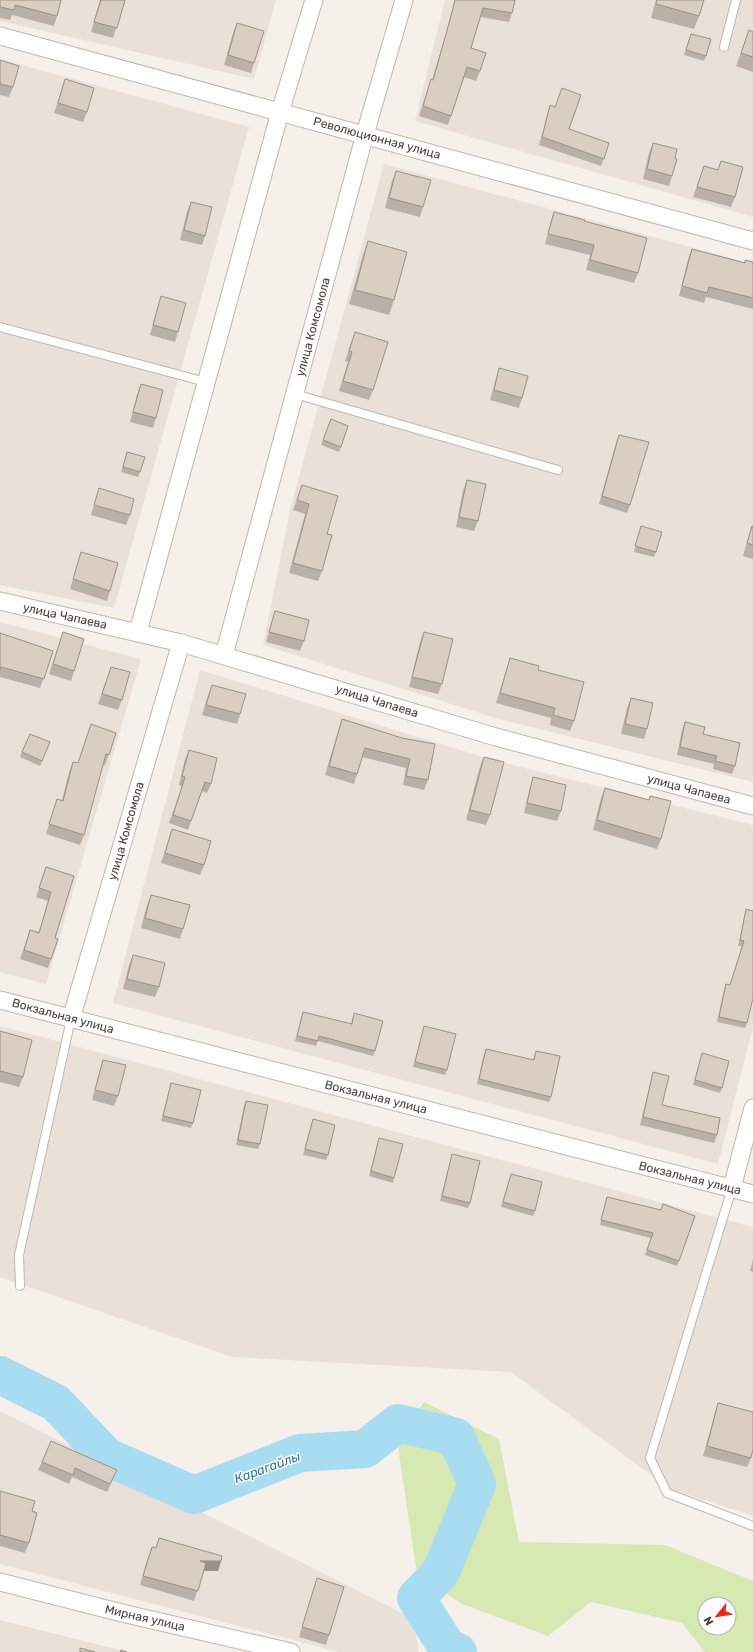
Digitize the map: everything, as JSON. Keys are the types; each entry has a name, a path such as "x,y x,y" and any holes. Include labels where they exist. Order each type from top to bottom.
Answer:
{"street":[{"path":"138,632 280,112 314,0"},
{"name":"улица Комсомола","path":"224,655 365,134 404,0"},
{"name":"Революционная улица","path":"0,36 365,134 753,241"},
{"name":"улица Чапаева","path":"0,601 181,643 496,737 753,806"},
{"name":"улица Комсомола","path":"71,1019 181,643"},
{"name":"Вокзальная улица","path":"0,1000 753,1194"},
{"path":"732,1188 753,1108"},
{"name":"Мирная улица","path":"0,1582 126,1614 291,1652"}],"lane":[{"path":"724,47 736,0"},
{"path":"0,327 206,382"},
{"path":"295,394 558,470"},
{"path":"20,1286 19,1255 71,1019"},
{"path":"732,1188 650,1458 667,1493 753,1526"}],"shaded area":[{"path":"0,0 276,0 254,79 0,21"},
{"path":"445,0 753,0 753,217 415,121"},
{"path":"0,59 249,127 114,608 0,585"},
{"path":"384,164 753,264 753,782 499,719 263,645 290,510"},
{"path":"0,622 141,659 46,984 0,972"},
{"path":"200,670 493,760 753,825 753,1027 718,1164 113,1003"},
{"path":"0,1026 753,1227 753,1516 670,1489 511,1372 232,1357 0,1277"},
{"path":"0,1411 412,1618 419,1652 339,1652 0,1564"},
{"path":"0,1620 128,1652 0,1652"}],"green space":[{"path":"424,1402 499,1439 519,1542 665,1545 753,1581 753,1652 705,1652 682,1623 591,1602 548,1636 462,1604 417,1574 397,1441"}],"building":[{"path":"0,0 61,0 57,16 15,5 14,10 0,7"},
{"path":"101,0 125,0 117,28 94,22"},
{"path":"455,0 515,0 512,13 483,8 471,48 486,53 480,71 467,67 451,116 423,106 431,79 433,80"},
{"path":"657,0 704,0 699,16 656,4"},
{"path":"237,23 264,31 254,63 228,55"},
{"path":"749,30 753,32 753,57 741,53"},
{"path":"691,34 711,39 706,56 686,50"},
{"path":"0,60 19,66 13,87 0,84"},
{"path":"65,79 94,88 87,112 58,103"},
{"path":"562,88 581,95 569,129 609,143 604,159 542,137 550,105 555,107"},
{"path":"653,143 677,149 675,158 677,159 672,176 647,169"},
{"path":"721,161 743,167 735,197 697,187 704,166 718,170"},
{"path":"396,171 431,180 423,207 389,198"},
{"path":"191,202 212,207 205,236 184,230"},
{"path":"554,212 647,238 638,273 590,260 594,245 548,234"},
{"path":"368,241 407,252 394,300 355,290"},
{"path":"692,249 745,263 745,260 753,262 753,298 709,287 707,293 682,286"},
{"path":"161,296 186,303 178,332 153,325"},
{"path":"355,332 388,342 373,390 343,381 352,352 349,351"},
{"path":"499,368 528,376 522,398 494,390"},
{"path":"141,384 163,390 156,418 133,412"},
{"path":"331,419 348,426 341,447 323,440"},
{"path":"619,435 649,442 630,505 602,496"},
{"path":"127,452 145,457 140,472 123,467"},
{"path":"467,480 486,484 478,521 459,517"},
{"path":"302,485 338,496 327,534 332,535 322,571 293,563 309,504 297,500"},
{"path":"99,488 134,499 130,515 94,505"},
{"path":"641,526 662,532 656,552 635,546"},
{"path":"753,526 753,545 747,543"},
{"path":"81,552 118,563 110,591 73,579"},
{"path":"275,611 309,620 304,641 269,632"},
{"path":"63,632 84,639 74,671 53,664"},
{"path":"424,632 453,639 442,684 412,677"},
{"path":"0,633 53,651 44,679 1,667 0,670"},
{"path":"510,658 539,666 538,670 584,682 574,721 553,715 555,708 500,693"},
{"path":"111,667 130,672 122,700 102,694"},
{"path":"212,685 246,694 240,714 206,705"},
{"path":"631,698 653,703 647,729 625,724"},
{"path":"342,719 402,738 435,744 428,780 406,776 410,759 365,748 357,774 329,766"},
{"path":"685,722 705,727 703,734 740,743 735,766 715,761 717,756 680,747"},
{"path":"91,724 116,733 109,755 106,754 84,835 49,824 57,799 63,801 73,762 78,763"},
{"path":"30,734 50,742 42,761 22,752"},
{"path":"189,750 217,758 211,784 205,782 191,821 173,815 185,777 182,776"},
{"path":"484,757 504,762 490,815 470,810"},
{"path":"533,777 566,785 561,811 527,803"},
{"path":"605,788 649,800 650,796 671,801 661,839 597,820"},
{"path":"172,829 211,841 204,865 165,853"},
{"path":"46,867 74,876 55,938 58,939 51,959 24,950 30,930 39,933 51,892 39,888"},
{"path":"151,895 190,905 183,929 145,918"},
{"path":"746,909 753,911 753,998 747,1023 719,1017 726,984 730,985 744,941 740,940"},
{"path":"133,955 165,963 159,987 127,979"},
{"path":"303,1012 352,1024 354,1013 383,1021 375,1051 319,1036 318,1041 297,1036"},
{"path":"424,1026 456,1034 447,1070 415,1062"},
{"path":"0,1031 32,1040 23,1077 0,1071"},
{"path":"486,1049 534,1060 536,1051 560,1056 551,1097 479,1079"},
{"path":"702,1053 729,1061 722,1088 695,1080"},
{"path":"103,1060 126,1065 118,1096 95,1090"},
{"path":"653,1072 669,1076 662,1105 720,1118 717,1135 643,1117"},
{"path":"171,1083 201,1090 193,1123 163,1116"},
{"path":"246,1101 268,1105 260,1144 238,1140"},
{"path":"313,1119 335,1125 328,1155 305,1149"},
{"path":"379,1138 403,1144 394,1178 371,1171"},
{"path":"452,1154 480,1161 470,1203 442,1196"},
{"path":"511,1174 542,1182 535,1211 503,1202"},
{"path":"607,1197 661,1210 663,1204 695,1216 679,1261 647,1250 653,1233 601,1220"},
{"path":"718,1403 753,1412 753,1449 751,1458 707,1446"},
{"path":"51,1441 117,1470 110,1484 75,1468 73,1475 42,1462"},
{"path":"0,1491 35,1501 32,1511 37,1513 29,1543 0,1535"},
{"path":"159,1538 222,1556 221,1561 200,1561 206,1563 198,1591 143,1576 152,1547 156,1548"},
{"path":"317,1578 344,1587 329,1635 302,1627"},
{"path":"80,1648 95,1652 80,1652"}],"waterway":[{"name":"Карагайлы","path":"0,1375 56,1403 107,1457 194,1495 300,1453 365,1449 398,1423 456,1437 477,1484 441,1572 416,1598 447,1647 458,1652"}]}
